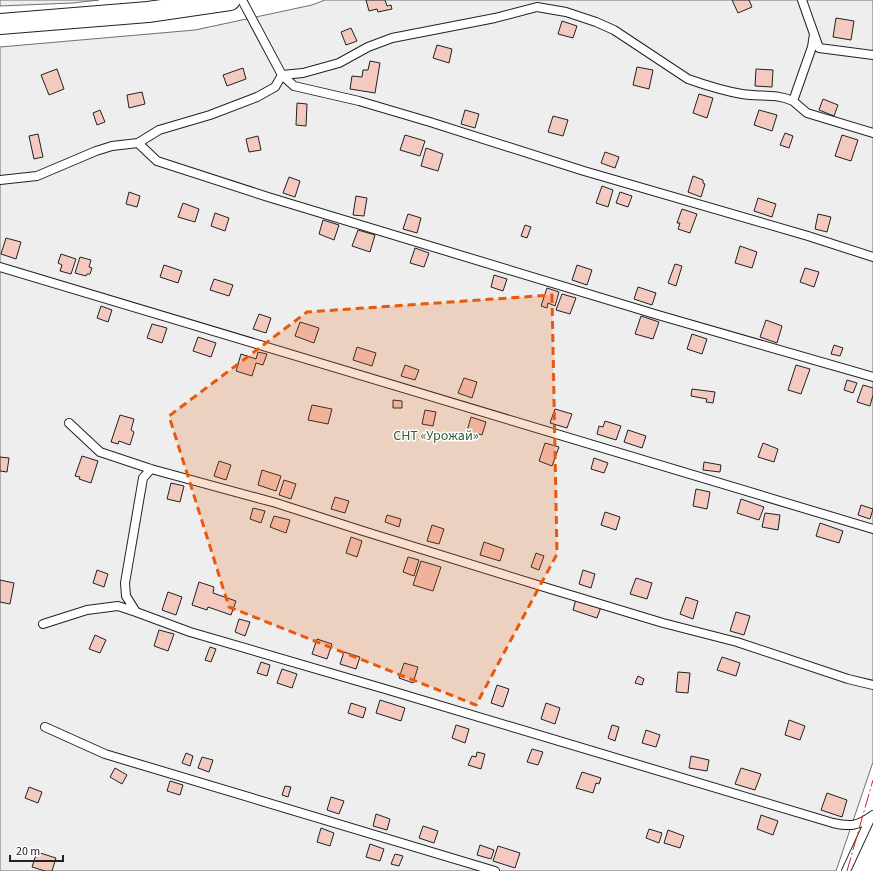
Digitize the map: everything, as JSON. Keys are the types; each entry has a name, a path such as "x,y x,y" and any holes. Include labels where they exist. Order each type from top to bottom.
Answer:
{"street":[{"path":"0,24 148,12 230,0"}],"lane":[{"path":"242,0 282,75 294,86 359,101 584,171 800,234 873,257"},
{"path":"802,0 819,48 873,55"},
{"path":"282,75 303,72 339,63 368,47 392,38 495,18 537,7 566,12 614,30 688,79 701,84 742,94 783,96 808,112 873,133"},
{"path":"793,101 812,47 814,34"},
{"path":"0,180 37,176 96,151 112,146 138,143 159,130 210,115 257,97 275,87 282,75"},
{"path":"138,143 157,161 268,197 873,377"},
{"path":"0,267 873,529"},
{"path":"69,423 100,452 151,469 276,503 370,534 663,623 737,642 848,679 873,685"},
{"path":"136,612 126,596 125,583 144,478 151,469"},
{"path":"43,624 87,610 118,606 190,632 833,823 844,825 859,824 872,816"},
{"path":"45,727 105,754 495,871"},
{"path":"846,871 872,816"}],"highlighted area":[{"path":"552,295 557,554 476,705 229,607 169,416 307,312"}],"green space":[{"path":"0,0 99,0 73,3 0,6"},
{"name":"СНТ «Урожай»","path":"325,0 873,0 873,762 836,871 0,871 0,47 195,30 312,5"}],"building":[{"path":"366,0 385,0 387,6 391,5 392,9 378,12 377,9 369,11"},
{"path":"732,0 749,0 752,7 738,13"},
{"path":"836,18 854,21 851,40 833,37"},
{"path":"562,21 577,26 573,38 558,34"},
{"path":"351,28 357,41 346,45 341,32"},
{"path":"437,45 452,49 449,63 433,58"},
{"path":"370,61 380,63 375,93 350,89 352,76 362,77 363,70 368,70"},
{"path":"637,67 653,70 649,89 633,85"},
{"path":"243,68 246,79 227,86 223,75"},
{"path":"57,69 64,89 49,95 41,75"},
{"path":"756,69 773,70 772,87 755,86"},
{"path":"142,92 145,104 129,108 127,95"},
{"path":"699,94 713,98 707,118 693,113"},
{"path":"823,99 838,105 834,116 819,110"},
{"path":"297,103 307,104 306,126 296,125"},
{"path":"100,110 105,122 97,125 93,113"},
{"path":"465,110 479,114 475,128 461,124"},
{"path":"759,110 777,115 772,131 754,125"},
{"path":"553,116 568,120 563,136 548,132"},
{"path":"785,133 793,136 789,148 780,145"},
{"path":"38,134 43,157 34,159 29,136"},
{"path":"405,135 425,141 420,156 400,150"},
{"path":"842,135 858,140 851,161 835,156"},
{"path":"258,136 261,150 249,152 246,139"},
{"path":"426,148 443,154 438,171 421,166"},
{"path":"605,152 619,157 615,168 601,163"},
{"path":"693,176 703,180 703,183 705,184 701,197 688,192"},
{"path":"289,177 300,181 295,197 283,193"},
{"path":"602,186 613,190 608,207 596,203"},
{"path":"129,192 140,196 137,207 126,204"},
{"path":"620,192 632,196 628,207 616,203"},
{"path":"356,196 367,198 364,216 353,215"},
{"path":"758,198 776,204 772,217 754,211"},
{"path":"183,203 199,209 195,222 178,217"},
{"path":"682,209 697,214 690,233 678,229 680,223 677,223"},
{"path":"215,213 229,218 225,231 211,226"},
{"path":"408,214 421,218 417,233 403,229"},
{"path":"818,214 831,217 827,232 815,229"},
{"path":"323,220 339,225 334,240 319,234"},
{"path":"525,225 531,227 527,238 521,236"},
{"path":"358,230 375,235 370,252 352,246"},
{"path":"6,238 21,242 16,259 1,254"},
{"path":"740,246 757,252 752,268 735,263"},
{"path":"415,248 429,253 424,267 410,263"},
{"path":"61,254 76,259 71,274 60,271 62,265 58,263"},
{"path":"80,257 91,260 89,267 92,268 90,274 87,274 86,276 75,273"},
{"path":"675,264 682,266 676,286 668,283"},
{"path":"164,265 182,271 178,283 160,277"},
{"path":"577,265 592,270 587,285 572,280"},
{"path":"805,268 819,272 814,287 800,282"},
{"path":"494,275 507,279 503,291 491,287"},
{"path":"214,279 233,285 229,296 210,290"},
{"path":"638,287 656,293 652,305 634,299"},
{"path":"547,288 559,292 555,306 548,303 547,308 541,306"},
{"path":"562,294 576,298 570,314 556,310"},
{"path":"101,306 112,310 108,322 97,318"},
{"path":"259,314 271,318 266,333 253,329"},
{"path":"641,316 659,322 653,339 635,334"},
{"path":"766,320 782,326 777,343 760,337"},
{"path":"300,322 319,328 314,343 295,336"},
{"path":"152,324 167,328 162,343 147,338"},
{"path":"692,334 707,339 702,354 687,349"},
{"path":"198,337 216,343 211,357 193,351"},
{"path":"834,345 843,348 840,356 831,354"},
{"path":"357,347 376,353 372,366 353,360"},
{"path":"258,352 267,354 263,365 256,363 252,376 236,371 241,354 256,359"},
{"path":"405,365 419,370 415,380 401,376"},
{"path":"796,365 810,369 801,394 788,390"},
{"path":"464,378 477,382 472,398 458,393"},
{"path":"847,380 857,383 853,393 844,390"},
{"path":"863,385 873,388 870,406 857,402"},
{"path":"692,389 715,392 713,403 706,402 707,399 691,396"},
{"path":"393,400 402,401 402,408 393,408"},
{"path":"312,405 332,409 328,424 308,420"},
{"path":"555,409 572,414 567,428 550,423"},
{"path":"425,410 436,412 433,426 422,424"},
{"path":"120,415 134,419 131,430 134,432 130,445 119,441 118,444 111,442"},
{"path":"471,417 486,422 482,435 467,431"},
{"path":"605,421 621,426 616,440 597,434 599,426 603,427"},
{"path":"628,430 646,436 642,448 624,442"},
{"path":"545,443 559,447 552,466 539,461"},
{"path":"763,443 778,449 774,462 758,457"},
{"path":"82,456 98,461 91,483 75,476"},
{"path":"0,457 9,458 7,472 0,471"},
{"path":"594,458 608,463 604,473 591,469"},
{"path":"219,461 231,465 226,480 214,476"},
{"path":"704,462 721,465 720,472 703,470"},
{"path":"262,470 281,476 276,491 258,485"},
{"path":"284,480 296,484 291,499 279,495"},
{"path":"171,483 184,486 180,502 167,499"},
{"path":"696,489 710,492 707,509 693,506"},
{"path":"335,497 349,501 345,513 331,509"},
{"path":"741,499 764,507 759,520 737,513"},
{"path":"861,505 873,509 870,519 858,515"},
{"path":"253,508 265,511 261,523 250,519"},
{"path":"605,512 620,517 616,530 601,525"},
{"path":"765,513 780,515 778,530 762,527"},
{"path":"387,515 401,519 399,527 385,522"},
{"path":"274,516 290,520 286,533 270,527"},
{"path":"820,523 843,531 839,543 816,536"},
{"path":"432,525 444,529 439,544 427,541"},
{"path":"351,537 362,541 357,557 346,553"},
{"path":"484,542 504,549 500,561 480,555"},
{"path":"536,553 544,556 539,570 531,567"},
{"path":"408,557 419,560 414,576 403,572"},
{"path":"421,561 441,567 433,591 413,585"},
{"path":"97,570 108,574 104,587 93,583"},
{"path":"583,570 595,574 591,588 579,584"},
{"path":"636,578 652,583 647,599 630,594"},
{"path":"0,580 14,583 10,604 0,602"},
{"path":"199,582 214,587 213,593 236,601 231,615 208,607 207,610 192,605"},
{"path":"168,592 182,597 176,615 162,610"},
{"path":"686,597 698,601 693,619 680,614"},
{"path":"576,599 601,607 597,618 573,610"},
{"path":"736,612 750,616 744,635 730,631"},
{"path":"239,619 250,622 245,636 235,632"},
{"path":"159,630 174,634 168,651 154,646"},
{"path":"95,635 106,640 100,653 89,649"},
{"path":"317,639 332,644 327,659 312,654"},
{"path":"210,647 216,649 211,662 205,660"},
{"path":"344,652 360,657 356,669 340,664"},
{"path":"722,657 740,663 736,676 717,670"},
{"path":"261,662 270,665 267,676 257,673"},
{"path":"404,663 418,667 413,683 399,678"},
{"path":"282,669 297,674 292,688 277,683"},
{"path":"678,672 690,673 688,693 676,692"},
{"path":"638,676 644,679 642,685 635,683"},
{"path":"497,685 509,689 503,707 491,703"},
{"path":"380,700 405,708 401,721 376,713"},
{"path":"351,703 366,708 363,718 348,713"},
{"path":"546,703 560,708 555,724 541,719"},
{"path":"789,720 805,726 800,740 785,735"},
{"path":"456,725 469,729 465,743 452,738"},
{"path":"612,725 619,727 615,741 608,738"},
{"path":"646,730 660,735 656,747 642,743"},
{"path":"532,749 543,752 538,765 527,762"},
{"path":"477,752 485,754 481,769 468,765 472,756 476,757"},
{"path":"186,753 193,756 190,766 182,763"},
{"path":"691,756 709,760 707,771 689,768"},
{"path":"202,757 213,760 209,772 198,768"},
{"path":"115,768 127,775 122,784 110,777"},
{"path":"741,768 761,774 755,790 735,784"},
{"path":"582,772 601,778 599,784 596,783 593,793 576,788"},
{"path":"170,781 183,785 180,795 167,791"},
{"path":"285,786 291,787 288,797 282,795"},
{"path":"29,787 42,792 38,803 25,798"},
{"path":"827,793 847,800 842,817 821,810"},
{"path":"331,797 344,801 339,814 327,810"},
{"path":"376,814 390,819 387,830 373,826"},
{"path":"761,815 778,821 773,835 757,829"},
{"path":"423,826 438,831 434,843 419,838"},
{"path":"321,828 334,833 330,846 317,842"},
{"path":"649,829 662,833 659,843 646,838"},
{"path":"668,830 684,836 680,848 664,843"},
{"path":"370,844 384,849 380,861 366,857"},
{"path":"480,845 494,850 491,859 477,855"},
{"path":"498,846 520,853 515,868 493,861"},
{"path":"37,852 56,858 52,871 45,871 32,867"},
{"path":"395,854 403,856 399,866 391,864"}],"power":[{"path":"847,871 873,780"}]}
